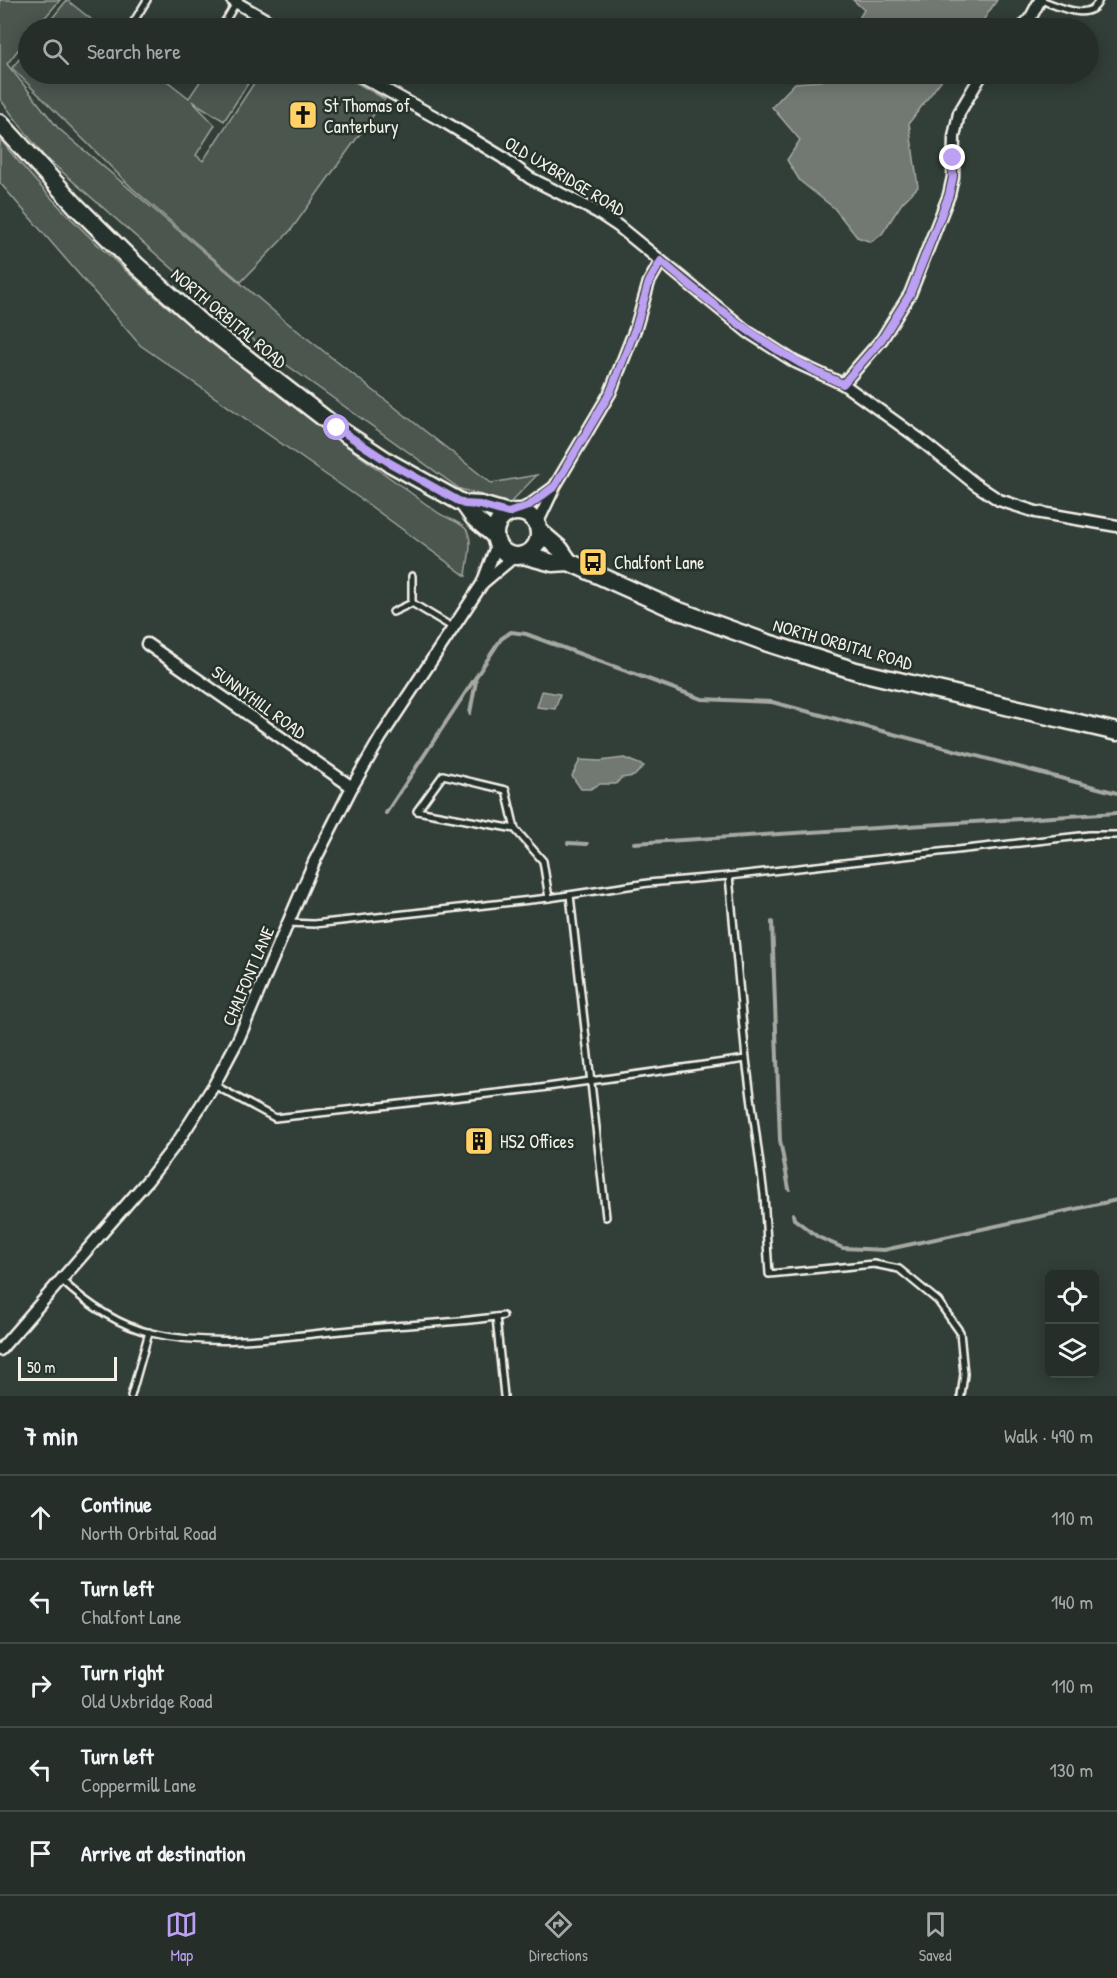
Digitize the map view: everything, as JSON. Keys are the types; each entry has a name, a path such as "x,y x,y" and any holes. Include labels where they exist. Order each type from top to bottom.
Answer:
{"main road":[{"name":"NORTH ORBITAL ROAD","path":"0,123 76,207 136,265 201,323 337,428 390,463 464,504 512,512"},
{"name":"NORTH ORBITAL ROAD","path":"464,504 474,518 496,540"},
{"path":"512,512 523,512 532,518 538,528 535,546 519,555 508,554 496,540 498,522 512,512"},
{"name":"NORTH ORBITAL ROAD","path":"538,528 560,549 569,562"},
{"name":"NORTH ORBITAL ROAD","path":"519,555 553,563 569,562 674,609 765,642 856,671 1117,732"}],"street":[{"path":"1030,18 1040,0"},
{"path":"234,1 263,18"},
{"name":"OLD UXBRIDGE ROAD","path":"375,84 446,123 544,186 597,212 748,332 795,362 843,384 999,500 1036,512 1117,526"},
{"path":"843,384 882,339 910,294 949,195 953,177 954,137 960,113 976,84"},
{"path":"538,528 555,486 610,393 636,327 649,282 661,261"},
{"path":"512,512 528,506 555,486"},
{"name":"CHALFONT LANE","path":"482,584 496,540"},
{"name":"CHALFONT LANE","path":"0,1350 148,1180 179,1140 214,1085 238,1040 314,862 352,787 381,737 482,584 519,555"},
{"name":"SUNNYHILL ROAD","path":"147,644 352,787"}],"lane":[{"path":"136,18 147,0"},
{"path":"1040,0 1084,12 1092,11 1100,0"},
{"path":"226,18 234,1"},
{"path":"412,576 412,603"},
{"path":"393,612 412,603"},
{"path":"412,603 452,627"},
{"path":"515,829 417,811 443,775 506,790 515,829 543,861 549,898"},
{"path":"288,923 314,924 549,898 648,883 729,876 1089,835 1117,835"},
{"path":"729,876 746,1059 764,1195 769,1274 874,1264 899,1269 938,1300 960,1332 964,1374 961,1396"},
{"path":"570,895 606,1217"},
{"path":"214,1085 275,1118 591,1081 746,1059"},
{"path":"61,1280 110,1317 149,1332 194,1340 260,1337 503,1316"},
{"path":"496,1317 504,1396"},
{"path":"131,1396 149,1332"}],"shaded area":[{"path":"0,0 60,0 45,18 18,18 18,50 7,64 18,78 18,84 23,84 58,128 284,320 491,483 537,475 510,503 460,489 263,348 43,155 0,99"},
{"path":"67,0 90,18 52,18"},
{"path":"853,0 997,0 985,18 859,18 864,10"},
{"path":"18,60 18,74 12,68"},
{"path":"28,84 171,84 189,98 198,84 248,84 224,121 192,101 215,125 196,155 203,161 253,84 359,84 385,99 291,230 241,282 132,188"},
{"path":"794,84 938,84 909,123 918,187 902,203 882,234 871,242 857,237 834,208 800,181 787,160 800,140 772,107"},
{"path":"0,139 76,223 159,300 338,440 437,512 465,528 470,538 466,576 365,502 140,345 0,183"},
{"path":"542,691 560,694 555,709 537,707"},
{"path":"624,758 644,766 634,776 621,778 616,784 600,784 590,789 581,789 572,776 580,760 600,761"}],"waterway":[{"path":"386,813 501,639 511,632 526,634 702,699 772,702 1117,793"},
{"path":"470,713 476,681"},
{"path":"634,843 1117,813"},
{"path":"568,843 587,844"},
{"path":"772,922 780,1140 789,1189"},
{"path":"793,1214 794,1219 818,1237 843,1248 884,1250 1117,1200"}],"place":[{"name":"St Thomas of Canterbury","path":"303,115"},
{"name":"Chalfont Lane","path":"593,562"},
{"name":"HS2 Offices","path":"479,1141"}],"route":[{"path":"337,428 390,463 464,504 480,505 508,513 528,506 555,486 610,393 636,327 649,282 661,261 748,332 795,362 843,384 882,339 910,294 949,195 953,177 953,158"}]}
